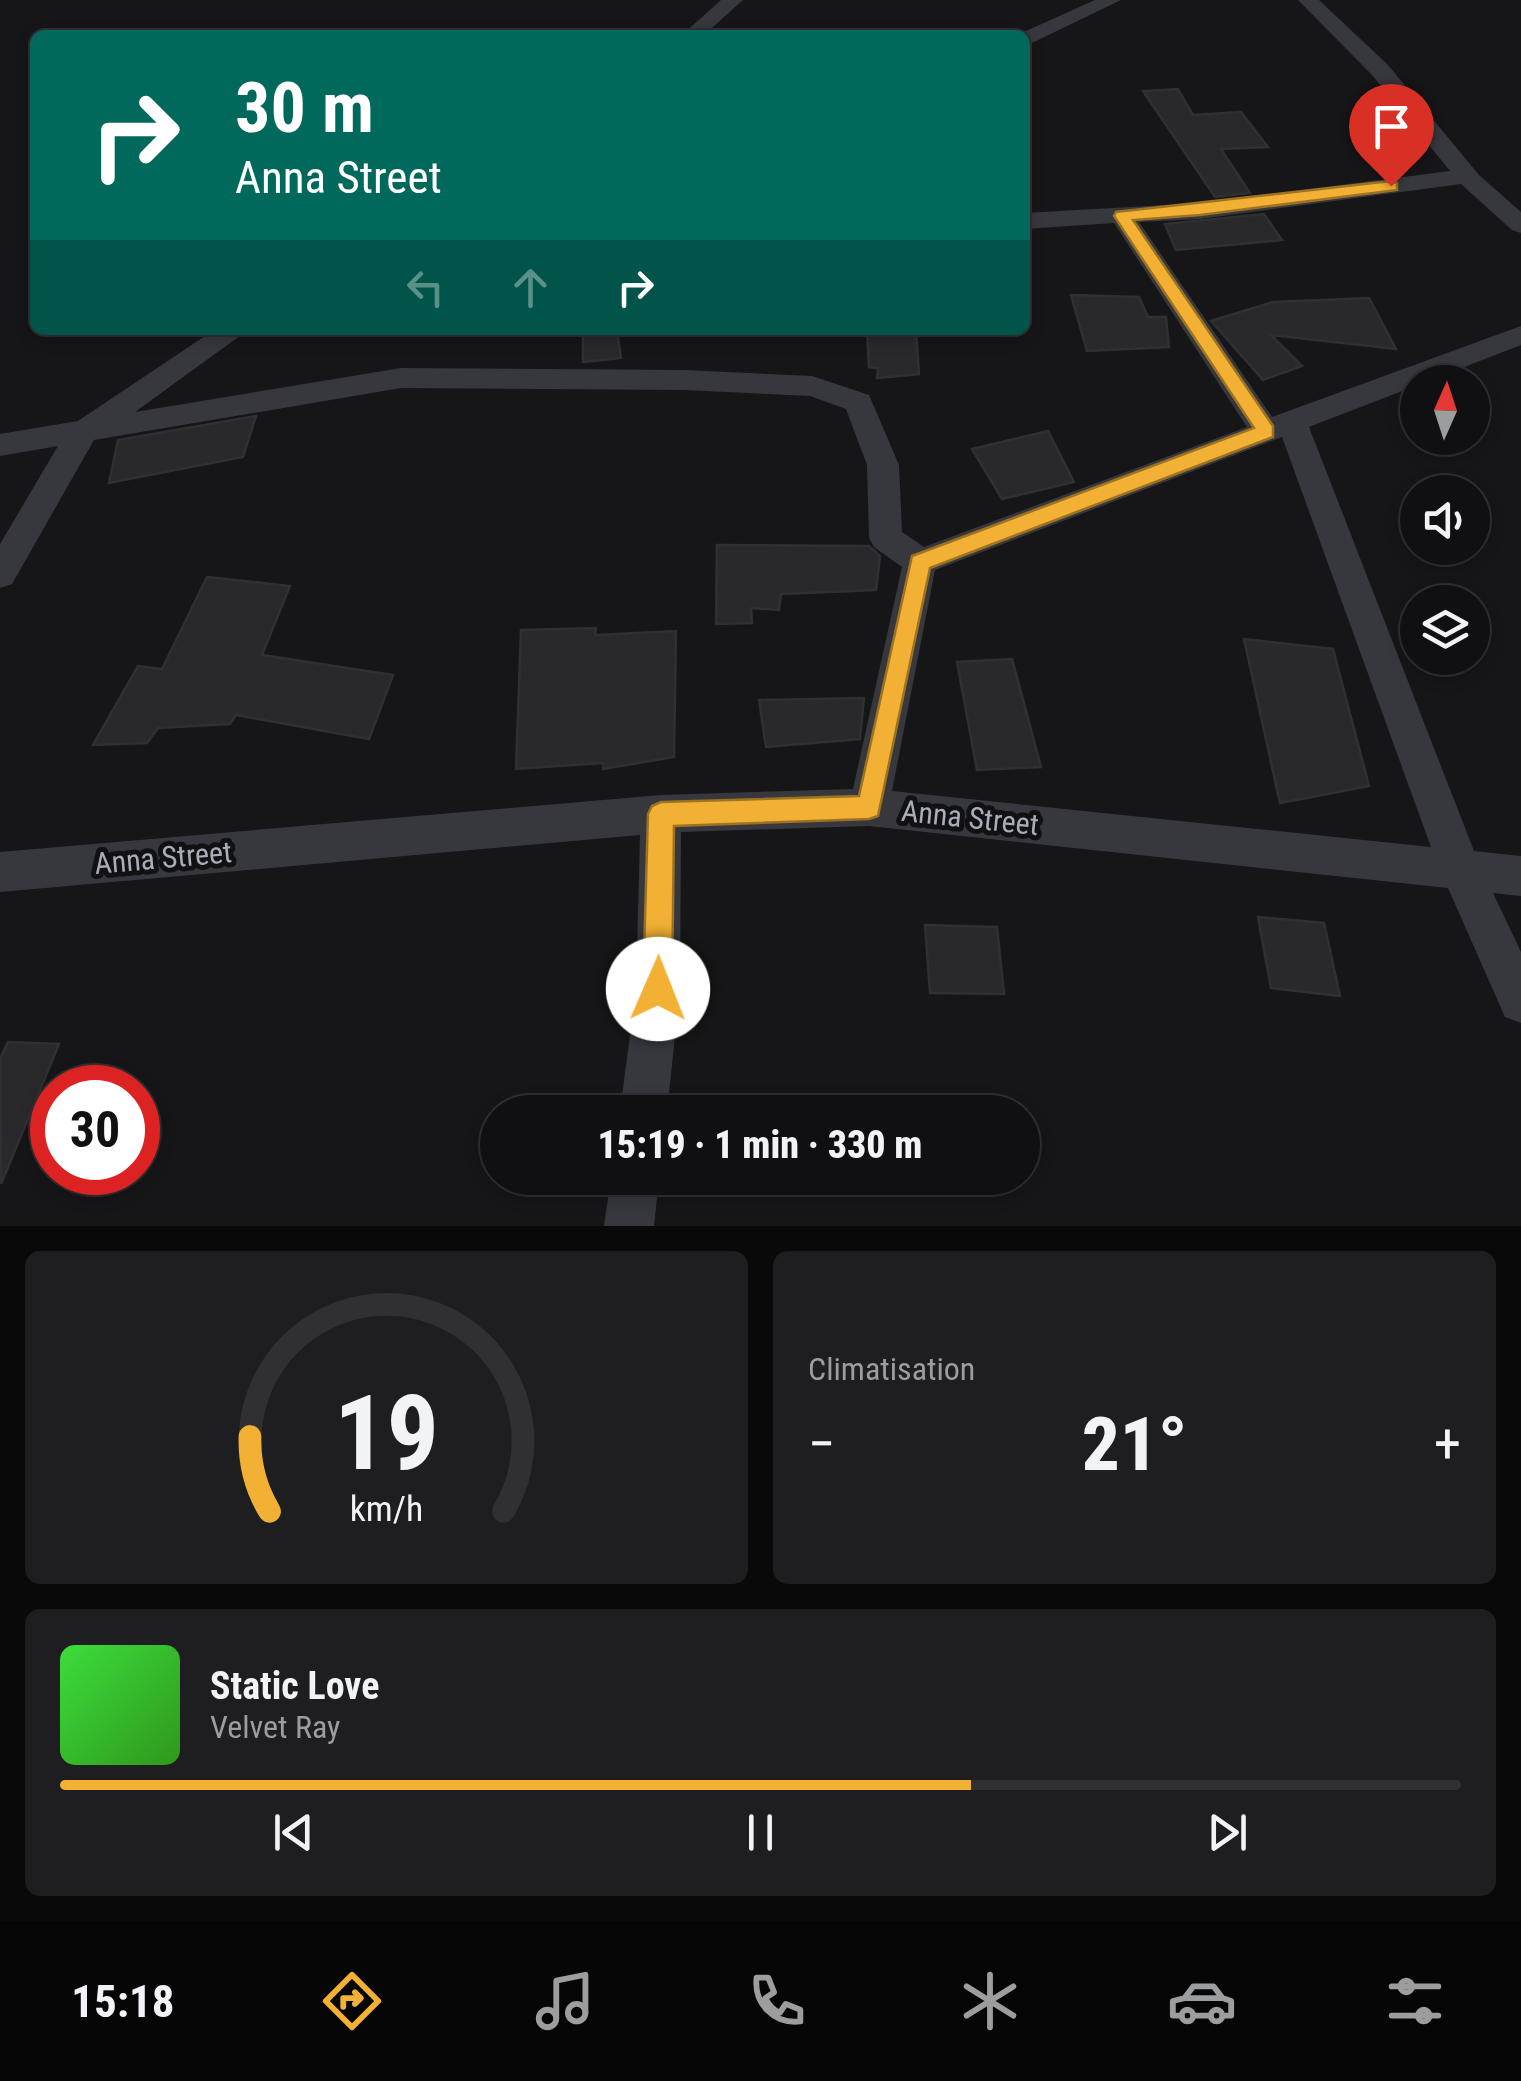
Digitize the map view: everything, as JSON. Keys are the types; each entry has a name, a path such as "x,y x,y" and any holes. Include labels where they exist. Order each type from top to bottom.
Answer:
{"street":[{"path":"698,30 733,0"},
{"path":"1030,37 1112,0"},
{"path":"1308,0 1380,70 1467,176 1521,226"},
{"path":"1030,222 1200,210 1467,176"},
{"path":"1122,216 1279,427 1460,869 1521,1001"},
{"path":"0,574 80,434 227,335"},
{"path":"920,562 1521,335"},
{"path":"0,445 401,378 684,380 812,386 858,402 883,465 886,538 920,562"},
{"path":"869,807 920,562"},
{"name":"Anna Street","path":"0,872 661,814 869,807 1521,876"},
{"path":"644,1095 658,989 661,814"},
{"path":"628,1226 632,1195"}],"building":[{"path":"1178,89 1193,115 1241,112 1268,147 1221,149 1250,193 1215,197 1143,91"},
{"path":"1264,214 1282,240 1176,250 1165,224"},
{"path":"1071,295 1139,297 1148,317 1166,317 1169,347 1087,351"},
{"path":"1369,298 1396,349 1271,335 1302,366 1263,380 1211,321 1273,302"},
{"path":"583,335 618,335 621,358 583,362"},
{"path":"867,335 916,335 919,374 877,378 878,368 869,367"},
{"path":"256,416 243,457 109,483 118,440"},
{"path":"1048,431 1074,482 1002,499 972,449"},
{"path":"717,545 869,546 880,556 876,590 781,594 779,610 751,608 752,623 716,624"},
{"path":"207,577 290,586 262,655 393,675 369,739 236,715 230,724 158,728 147,743 93,745 138,666 162,669"},
{"path":"596,628 595,635 676,631 674,757 603,769 603,763 516,769 521,630"},
{"path":"1244,639 1333,649 1369,786 1280,803"},
{"path":"1012,659 1041,767 977,770 957,662"},
{"path":"864,698 860,739 766,747 759,700"},
{"path":"1258,917 1324,923 1340,996 1271,988"},
{"path":"925,925 997,927 1004,994 930,993"},
{"path":"8,1042 59,1044 50,1065 30,1065 30,1114 1,1184 0,1059"}],"route":[{"path":"658,989 661,814 869,807 920,562 1266,432 1122,216 1391,186"}]}
